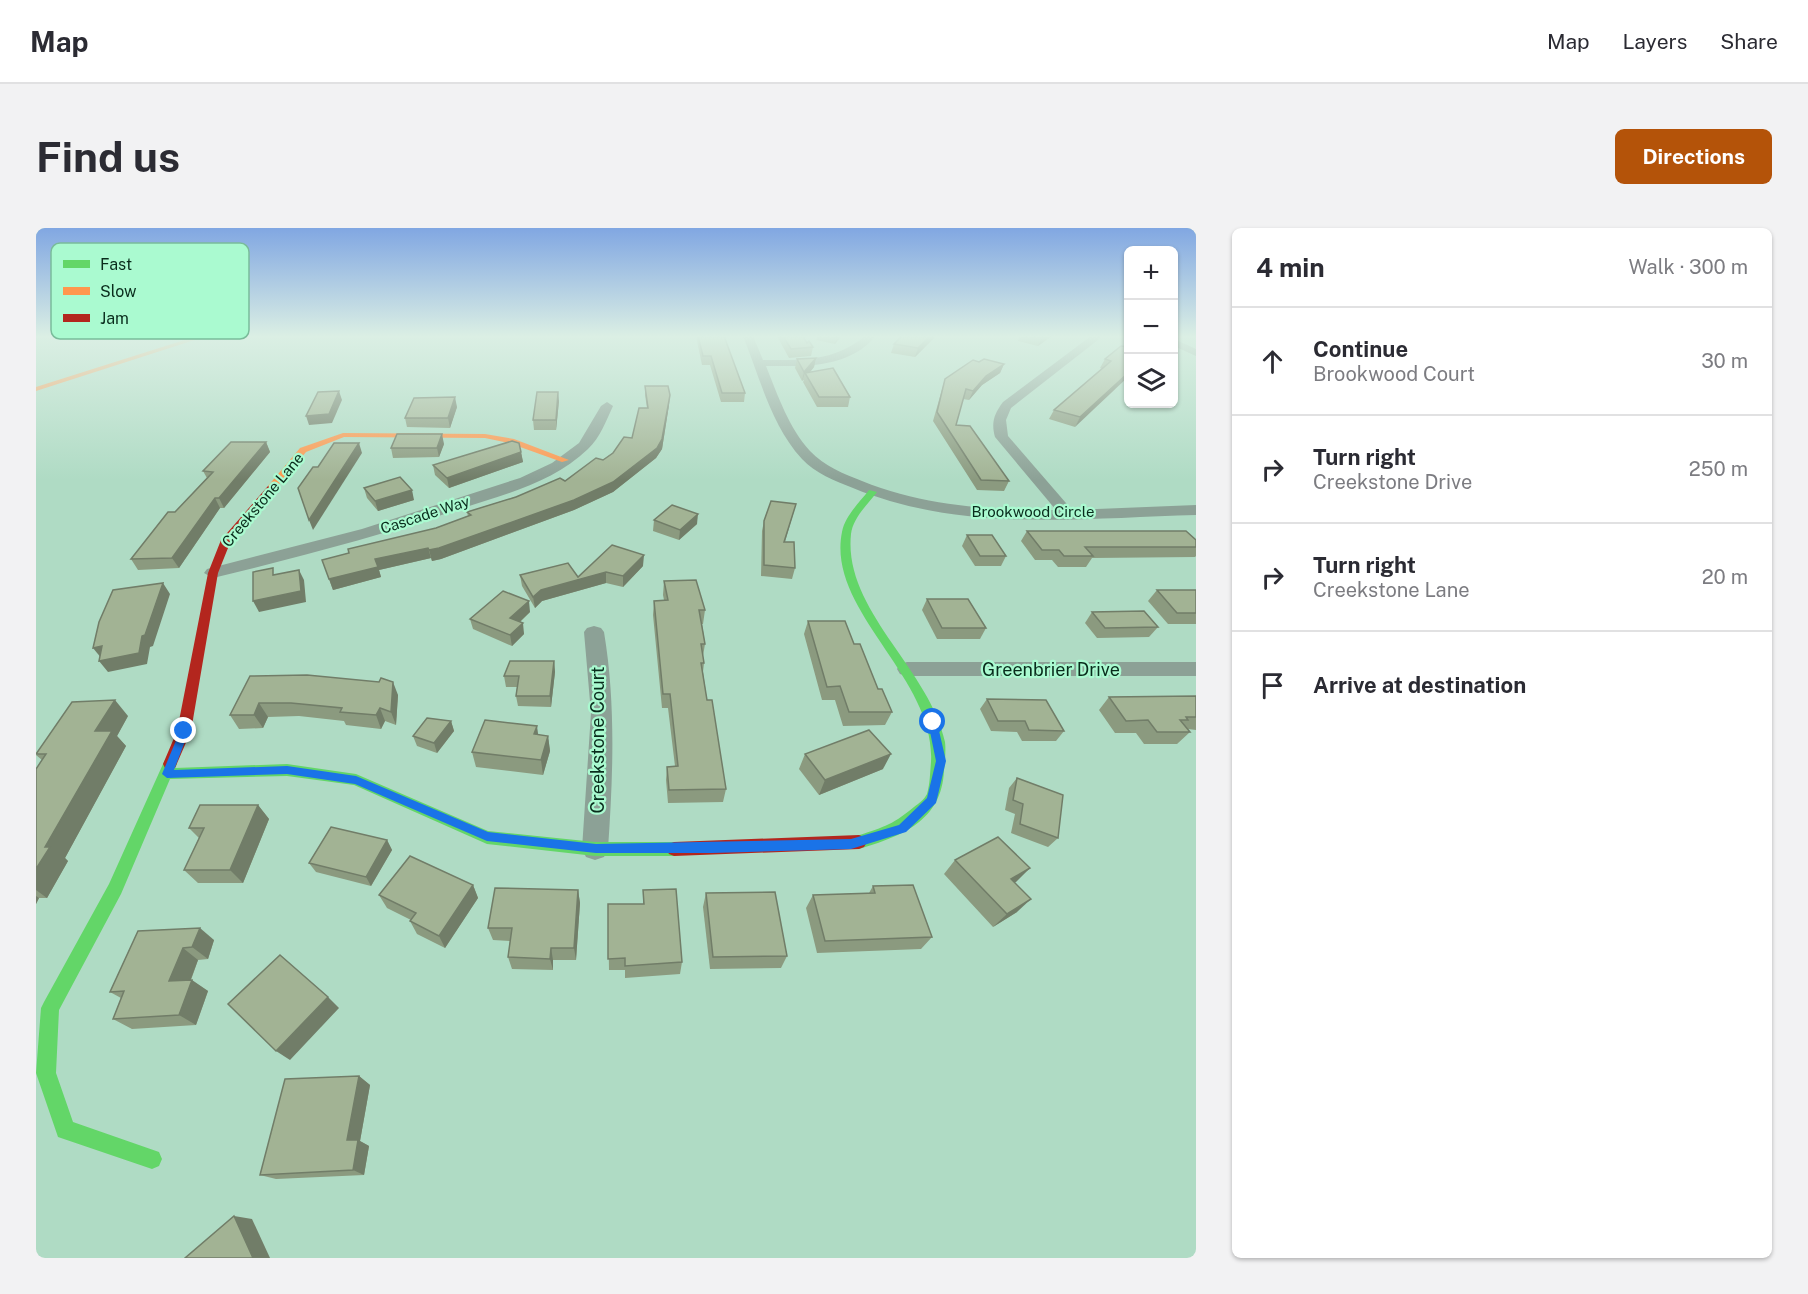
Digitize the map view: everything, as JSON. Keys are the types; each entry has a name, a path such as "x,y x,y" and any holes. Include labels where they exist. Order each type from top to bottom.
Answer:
{"street":[{"path":"36,389 52,384"},
{"name":"Brookwood Circle","path":"770,384 788,428 806,456 825,470 872,492 928,507 964,512 1067,514 1196,510"},
{"path":"1035,384 1007,405 1000,414 998,424 1002,437 1067,514"},
{"name":"Cascade Way","path":"213,573 393,526 499,491 566,460 591,438 607,406"},
{"name":"Creekstone Lane","path":"152,1159 65,1130 46,1073 50,1008 114,889 145,825 184,731 213,573 225,542 303,450 329,439 372,433 485,436 511,441 566,460"},
{"path":"167,774 287,770 356,780 487,837 596,849 851,844 902,829 932,800 941,761 933,722 907,669 858,595 845,547 846,532 854,516 872,492"},
{"name":"Creekstone Court","path":"594,632 602,691 600,794 596,849"},
{"name":"Greenbrier Drive","path":"907,669 1196,669"}],"building":[{"path":"719,384 742,384 745,393 722,393"},
{"path":"811,384 842,384 850,397 819,397"},
{"path":"944,384 979,384 973,391 966,389 956,425 970,426 1009,481 981,480 937,412"},
{"path":"1084,384 1116,384 1080,417 1054,410"},
{"path":"645,386 668,386 670,395 662,439 657,448 613,482 574,500 439,548 429,550 428,548 375,559 378,567 329,579 322,560 349,553 348,549 436,528 471,515 467,512 516,497 560,478 565,481 596,458 603,460 613,453 624,437 632,438 639,408 648,408"},
{"path":"339,391 329,414 306,416 318,392"},
{"path":"537,392 558,392 556,420 533,420"},
{"path":"455,397 448,418 405,418 414,398"},
{"path":"397,434 442,434 437,448 391,448"},
{"path":"512,441 519,443 521,452 447,478 433,465"},
{"path":"231,442 266,442 219,498 215,498 172,558 131,559 168,512 175,512 213,472 203,471"},
{"path":"334,443 359,443 309,520 298,488 313,467 318,467"},
{"path":"400,477 412,490 375,501 364,488"},
{"path":"771,501 796,504 784,542 794,542 795,568 764,565 764,521"},
{"path":"672,505 698,514 680,530 654,520"},
{"path":"1027,531 1186,531 1196,540 1196,547 1085,547 1093,556 1064,556 1059,550 1042,550"},
{"path":"967,535 992,535 1006,556 980,556"},
{"path":"612,545 644,555 623,576 606,572 541,590 533,597 520,575 568,563 578,577"},
{"path":"273,568 273,575 299,570 301,591 253,601 253,572"},
{"path":"696,580 705,610 699,610 705,644 701,644 704,663 701,663 707,700 712,700 726,789 669,790 667,767 678,766 670,694 663,694 654,601 668,600 664,581"},
{"path":"163,583 145,635 142,636 139,653 99,661 102,646 93,648 99,622 113,590"},
{"path":"1157,590 1196,590 1196,613 1177,613"},
{"path":"503,591 529,601 510,618 523,623 510,635 470,619"},
{"path":"927,599 968,599 986,628 942,628"},
{"path":"1144,611 1158,627 1105,628 1092,612"},
{"path":"808,621 845,621 854,644 860,644 878,689 882,689 892,712 849,712 840,686 827,687"},
{"path":"510,661 554,661 550,696 516,696 519,676 504,676"},
{"path":"307,675 379,682 381,678 393,682 391,712 380,708 376,715 340,712 342,708 291,703 259,703 254,715 230,715 250,676"},
{"path":"1196,696 1196,717 1186,717 1188,720 1180,720 1190,732 1157,732 1148,720 1126,721 1109,697"},
{"path":"987,699 1046,700 1064,731 1029,730 1025,721 998,721"},
{"path":"115,700 95,731 112,731 45,847 50,847 36,869 36,769 46,754 36,754 72,702"},
{"path":"427,718 451,721 434,743 413,736"},
{"path":"485,720 537,726 534,734 548,736 541,760 472,752"},
{"path":"869,730 891,754 825,780 805,754"},
{"path":"1017,778 1063,795 1058,838 1020,824 1023,804 1013,800"},
{"path":"200,805 258,805 230,870 184,870 204,828 189,828"},
{"path":"331,827 387,840 366,877 309,863"},
{"path":"998,837 1030,868 1011,879 1031,899 1007,914 955,860"},
{"path":"410,856 473,885 439,936 410,921 416,913 379,895"},
{"path":"913,885 932,937 825,941 813,895 875,893 873,886"},
{"path":"495,888 578,890 574,948 551,948 550,959 508,957 512,928 488,928"},
{"path":"676,889 682,962 625,966 625,958 608,959 608,904 644,904 643,890"},
{"path":"775,892 787,956 713,957 706,893"},
{"path":"200,928 192,947 183,948 169,981 192,980 179,1015 113,1019 124,991 110,992 138,931"},
{"path":"280,955 328,997 276,1051 228,1004"},
{"path":"359,1076 347,1140 358,1140 353,1170 260,1175 285,1079"},
{"path":"234,1216 253,1258 185,1258"}],"traffic: fast":[{"path":"859,842 898,829 930,803 936,783 939,744 930,713 914,682 858,594 847,565 847,529 856,512 872,492"},
{"path":"152,1159 65,1130 46,1073 50,1008 115,889 170,764"},
{"path":"167,774 287,770 356,780 487,837 595,849 674,849"}],"traffic: slow":[{"path":"36,389 52,384"},
{"path":"271,488 303,450 343,435 485,436 511,441 565,460"}],"traffic: jam":[{"path":"170,764 184,731 213,573 225,542 271,488"},
{"path":"674,849 859,842"}],"route":[{"path":"184,731 167,774 287,770 356,780 487,837 596,849 712,849 851,844 902,829 932,800 941,761 933,722"}]}
